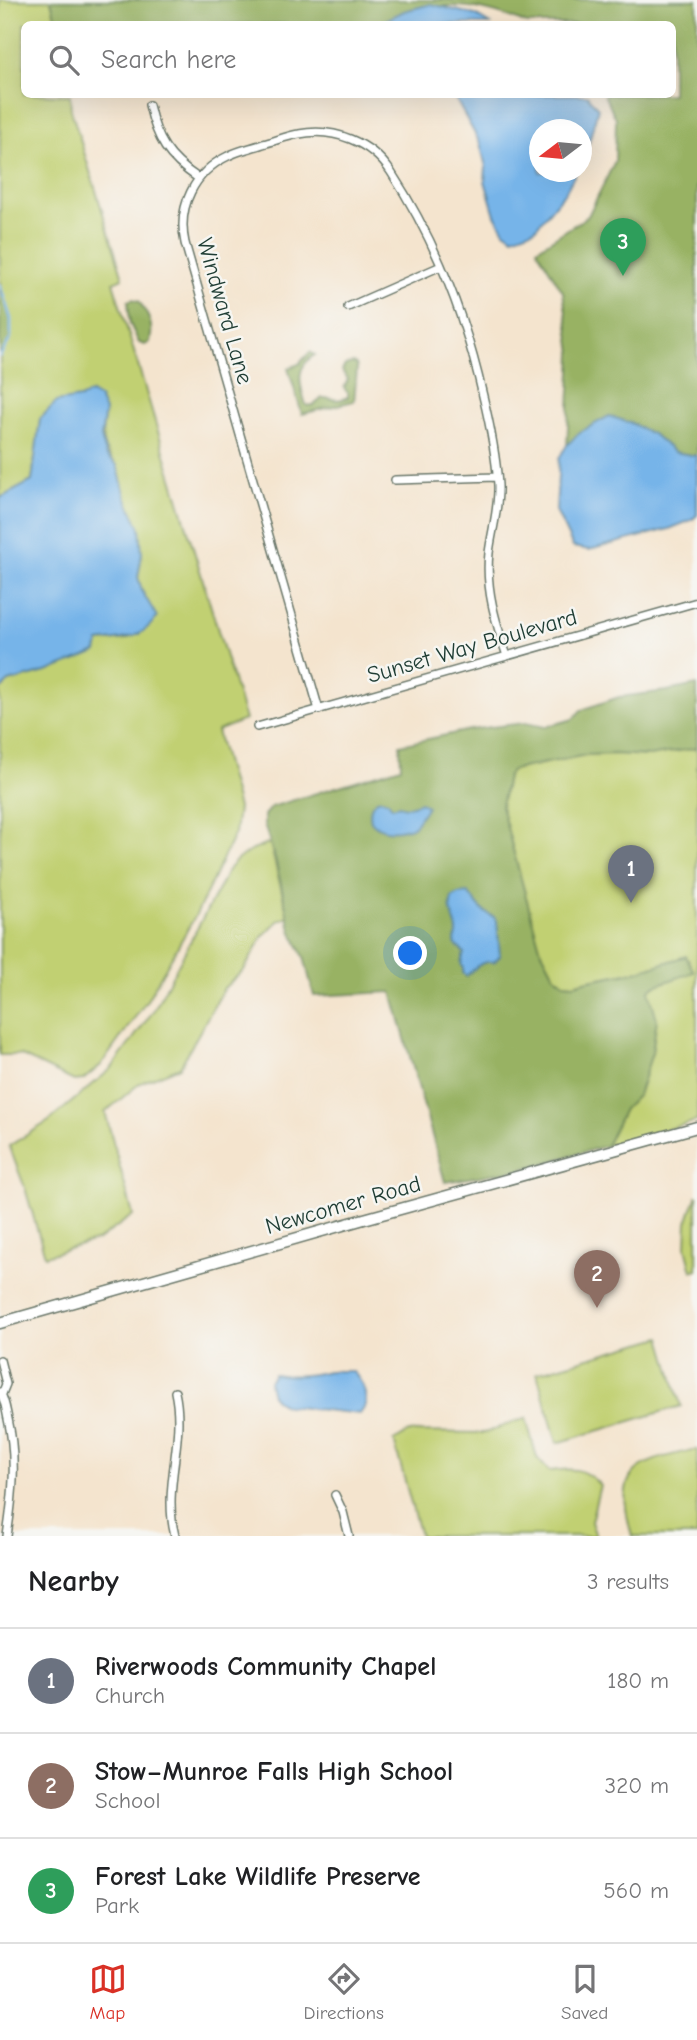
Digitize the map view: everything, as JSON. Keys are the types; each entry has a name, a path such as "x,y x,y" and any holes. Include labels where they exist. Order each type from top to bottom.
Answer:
{"street":[{"path":"149,105 153,124 164,148 176,162 198,178"},
{"name":"Windward Lane","path":"319,710 185,243 182,220 190,192 198,178 217,162 231,154 298,134 332,133 372,150 390,170 425,229 455,298 476,362 490,426 497,477 497,511 489,553 488,578 494,615 507,656"},
{"path":"348,307 441,266"},
{"path":"395,480 497,477"},
{"name":"Sunset Way Boulevard","path":"257,727 697,602"},
{"name":"Newcomer Road","path":"0,1323 362,1219 697,1127"},
{"path":"0,1360 6,1384 1,1393 11,1432 14,1468 6,1536"},
{"path":"174,1392 179,1436 170,1501 175,1536"},
{"path":"335,1495 349,1536"}],"green space":[{"path":"0,0 51,0 56,21 21,21 21,98 70,98 71,110 123,278 113,282 245,720 217,731 238,808 235,833 197,913 146,1002 101,1065 83,1080 74,1081 20,1055 0,1055 0,690 9,682 49,671 99,642 127,639 156,617 138,577 142,554 117,465 104,446 102,433 105,411 91,393 56,403 40,419 32,481 0,498"},
{"path":"51,0 697,0 697,456 674,452 654,435 581,432 567,445 572,353 563,292 537,249 588,216 615,161 616,118 606,98 676,98 676,21 520,21 488,10 452,6 417,10 386,21 56,21"},
{"path":"0,285 11,319 11,338 0,356"},
{"path":"128,301 139,301 150,321 150,342 145,345 139,343 130,324"},
{"path":"310,352 315,355 304,365 300,377 306,405 313,405 322,398 337,400 348,397 344,388 348,379 342,371 345,365 353,363 357,369 354,401 302,414 288,368 299,364"},
{"path":"697,685 697,748 649,756 586,755 512,770 507,777 501,806 540,948 554,975 564,983 574,984 639,971 686,956 694,972 654,986 649,991 657,1019 652,1053 638,1095 624,1109 606,1146 523,1169 445,1182 392,992 314,996 304,957 291,930 264,815 271,807 401,767 400,745 499,726 525,723 545,727 573,719 581,710 619,697"},
{"path":"697,748 697,1121 606,1146 624,1109 638,1095 652,1053 639,971 574,984 564,983 554,975 540,948 501,806 507,777 512,770 586,755 649,756"},
{"path":"270,843 288,917 278,921 263,936 244,970 224,988 180,1067 140,1083 105,1112 133,1215 98,1240 45,1256 25,1188 9,1146 49,1121 111,1069 154,1010 226,872 248,852"},
{"path":"697,1195 697,1269 692,1271 686,1247 687,1222"},
{"path":"661,1337 681,1406 557,1443 537,1373"},
{"path":"526,1418 537,1458 549,1471 577,1470 600,1485 591,1522 596,1536 420,1536 394,1441 409,1432 484,1433"},
{"path":"697,1449 697,1536 632,1536 625,1495 628,1481 645,1464"}],"water":[{"path":"431,4 475,15 485,21 384,21 404,11"},
{"path":"455,98 590,98 598,108 592,130 592,119 529,119 529,182 571,182 535,229 513,237 504,231 495,215 485,181 486,167 480,143"},
{"path":"91,393 99,398 105,411 101,437 106,455 117,465 126,497 140,528 142,554 138,577 142,591 157,617 138,634 99,642 97,652 49,671 9,682 0,690 0,498 32,481 40,419 56,402 80,398"},
{"path":"609,416 631,423 654,435 674,452 697,456 697,515 692,520 669,529 589,550 573,547 556,511 559,458 580,432"},
{"path":"381,799 388,801 392,807 406,807 421,802 427,806 414,826 385,830 375,825 370,818 372,804"},
{"path":"468,893 483,911 497,921 500,956 494,962 481,964 466,976 461,963 464,953 455,943 457,928 451,904 452,898"},
{"path":"328,1371 352,1371 358,1378 366,1400 360,1414 287,1406 275,1400 272,1394 269,1381 274,1374 301,1376"}],"waterway":[{"path":"0,285 11,319 11,338 0,356"}],"place":[{"name":"Forest Lake Wildlife Preserve","path":"623,276"},
{"name":"Riverwoods Community Chapel","path":"631,903"},
{"name":"Stow–Munroe Falls High School","path":"597,1308"}]}
